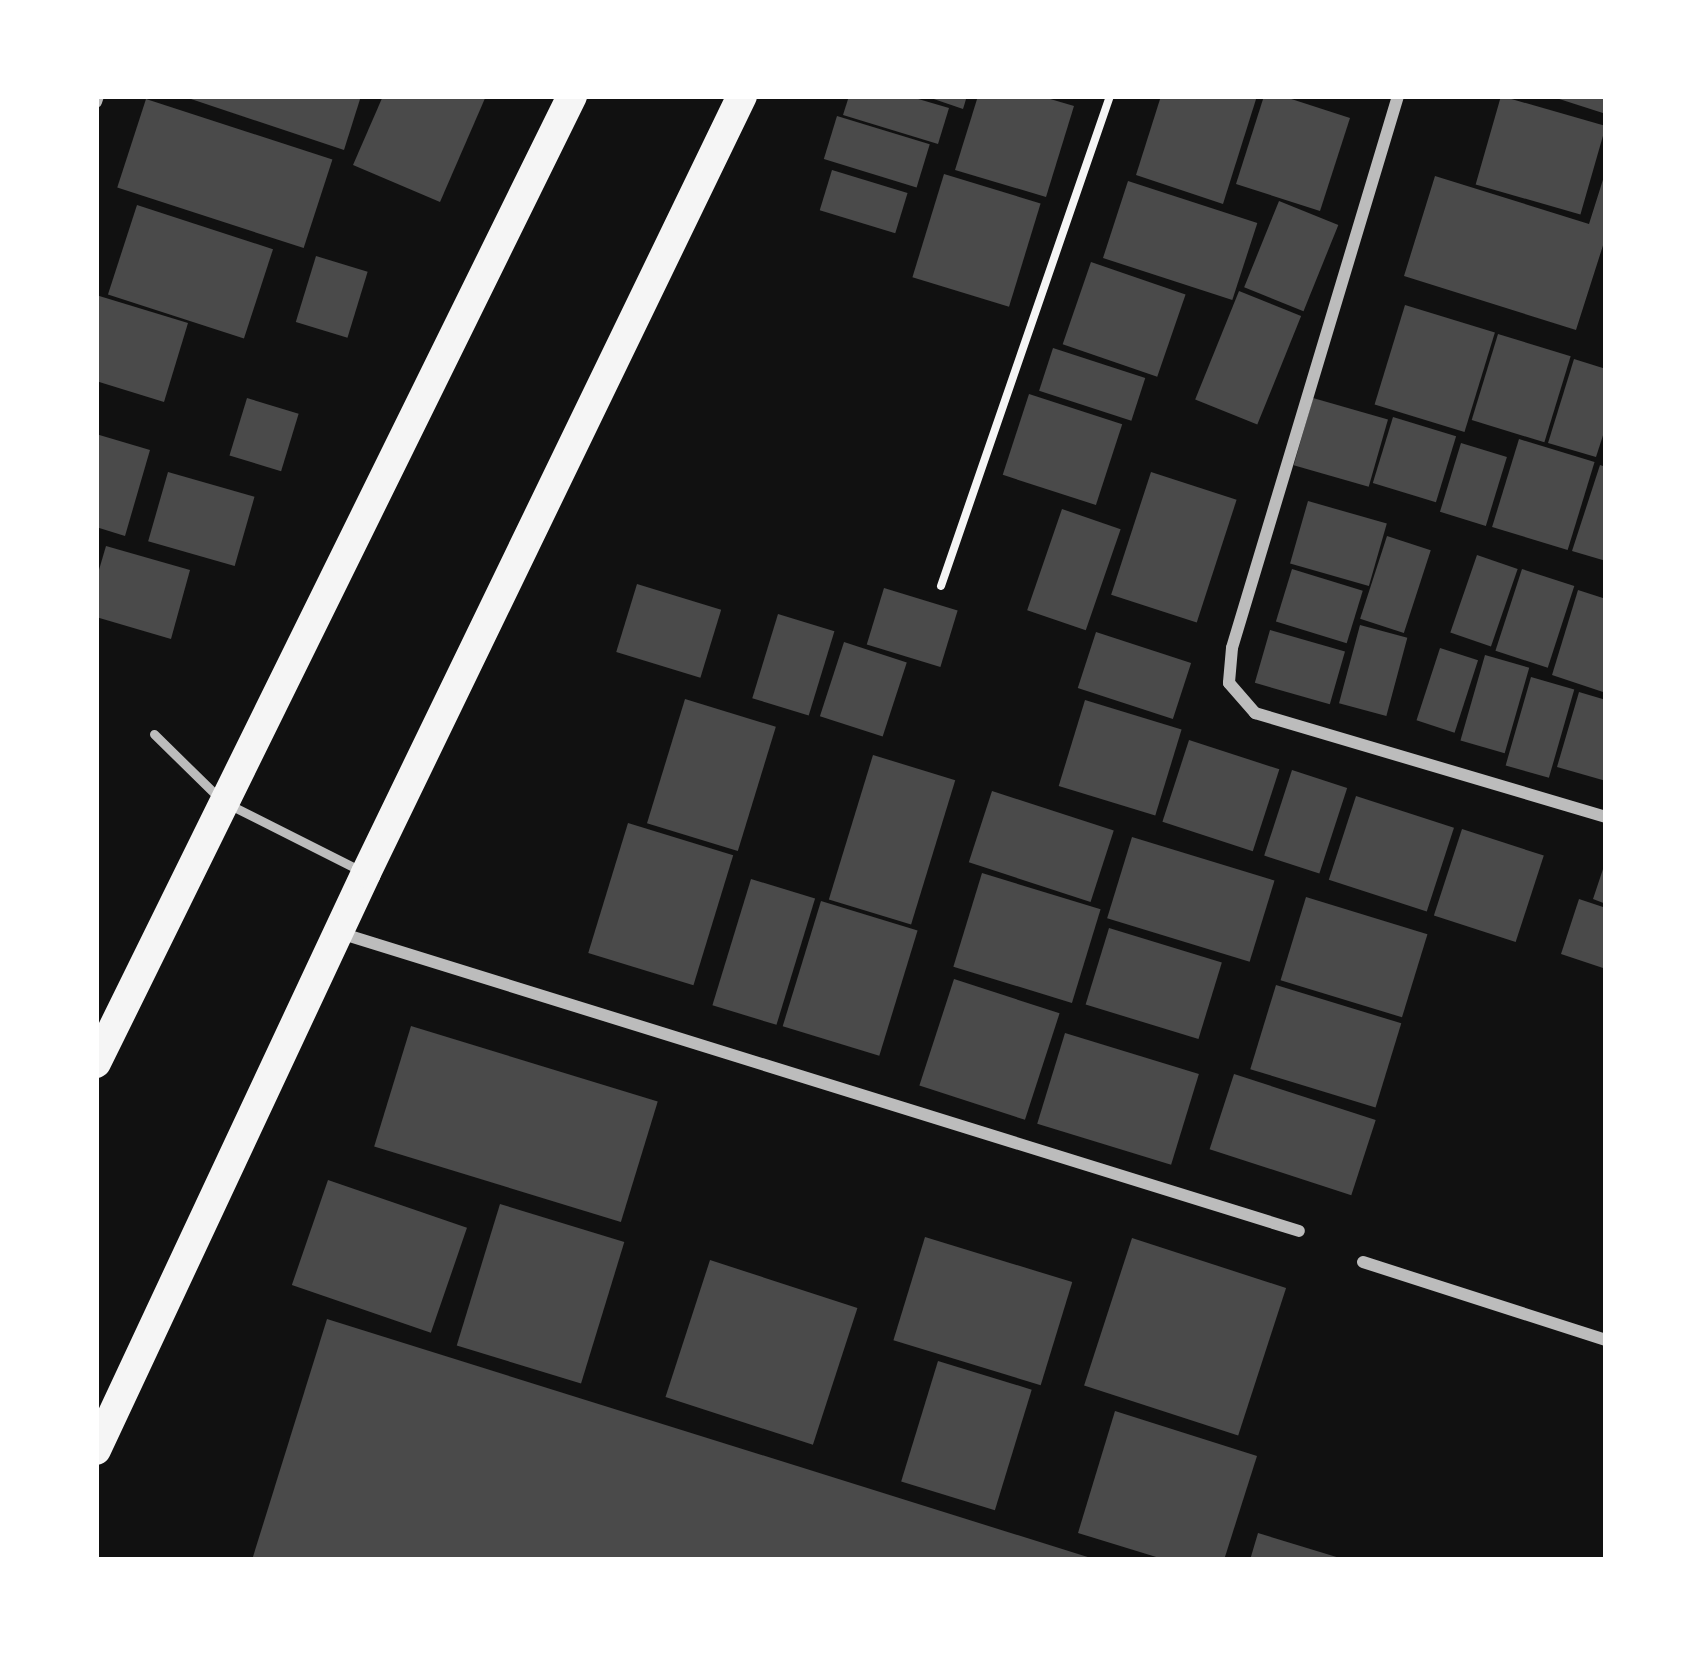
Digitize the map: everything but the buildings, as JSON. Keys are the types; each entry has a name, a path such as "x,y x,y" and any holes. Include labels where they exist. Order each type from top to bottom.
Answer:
{"main road":[{"path":"96,1063 572,96"},
{"path":"96,1450 366,873 742,96"}],"street":[{"path":"1398,96 1232,648 1228,683 1256,713 1606,818"},
{"path":"338,932 1299,1232"},
{"path":"1363,1262 1606,1340"}],"lane":[{"path":"154,734 222,801 366,873"}],"path":[{"path":"941,586 1110,96"}]}
